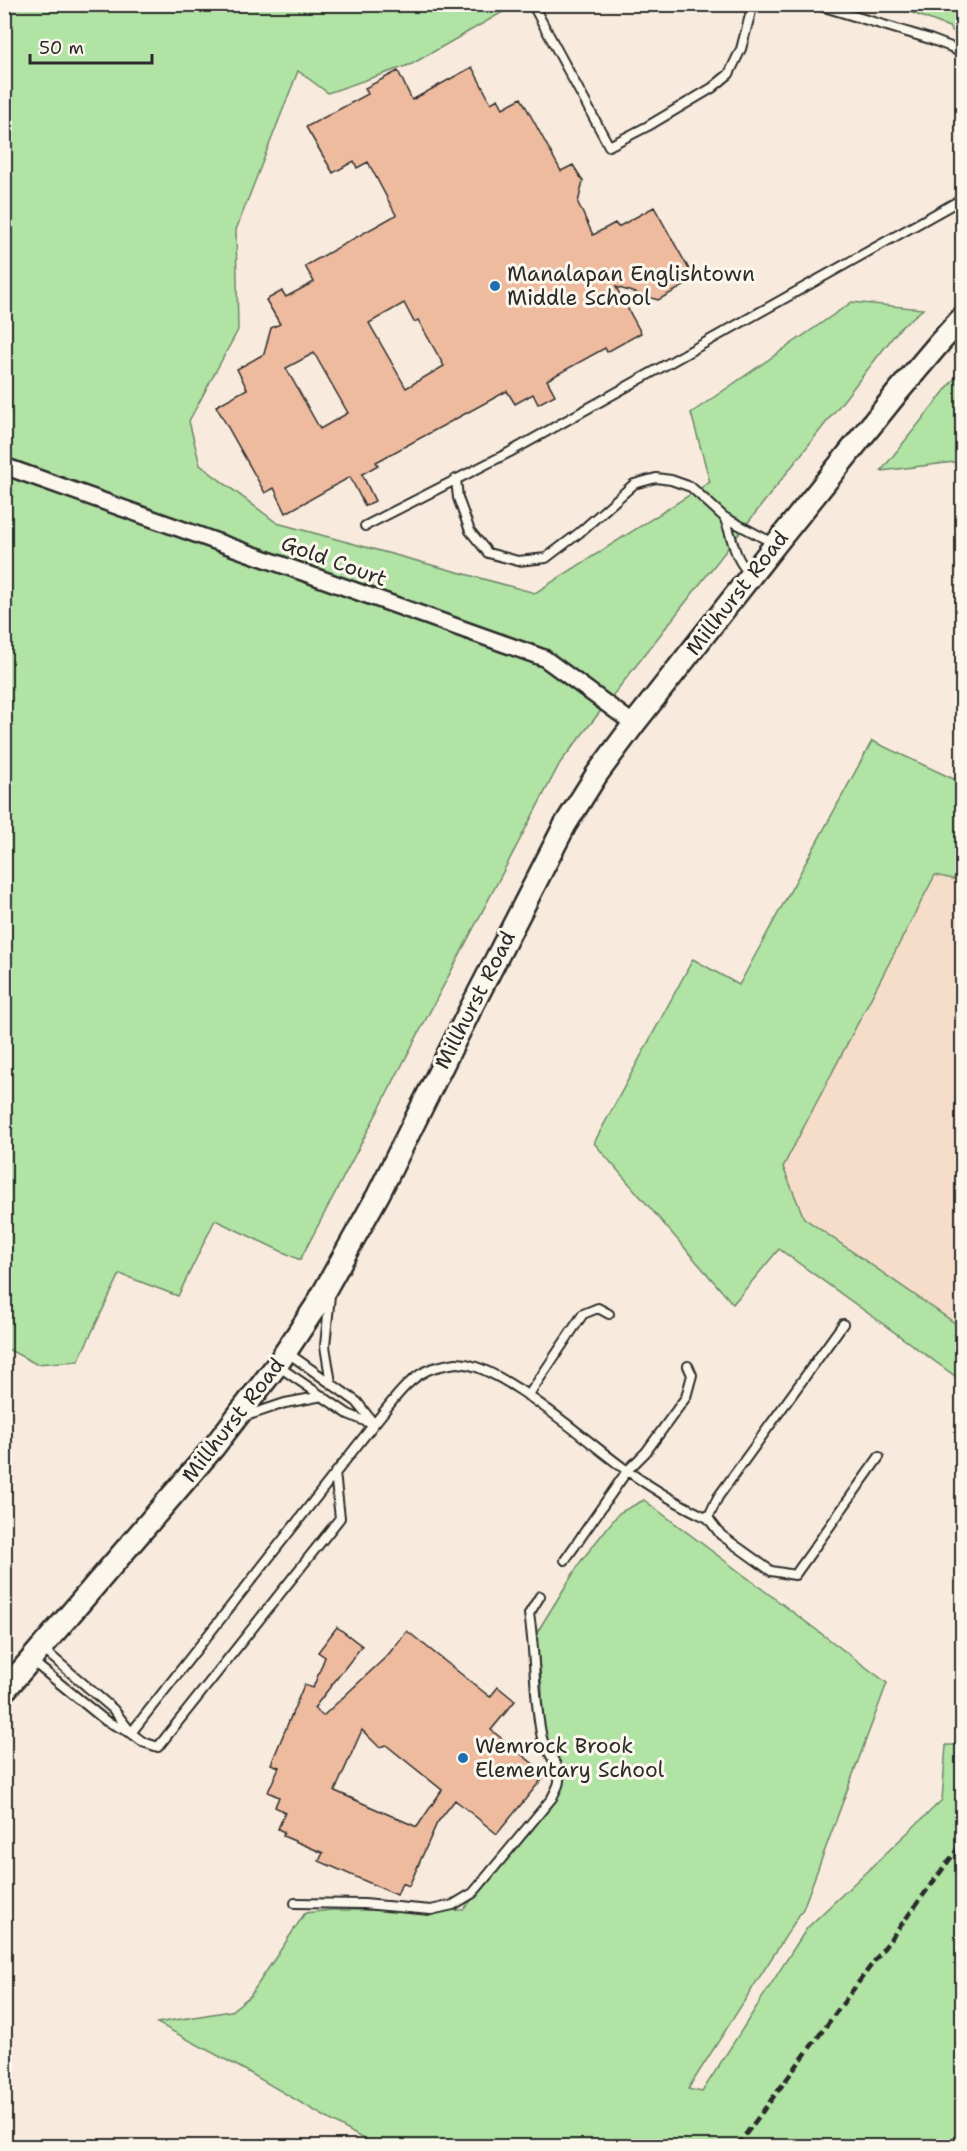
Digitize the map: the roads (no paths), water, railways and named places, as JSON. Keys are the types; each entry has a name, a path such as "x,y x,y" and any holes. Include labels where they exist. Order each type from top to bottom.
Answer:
{"street":[{"name":"Millhurst Road","path":"4,1691 156,1516 236,1419 281,1358 332,1279 378,1195 565,825 597,774 775,544 904,384 963,318"},
{"name":"Gold Court","path":"4,466 544,658 634,724"}],"lane":[{"path":"541,4 535,9 609,146 712,88 729,74 741,49 753,4"},
{"path":"814,4 930,39 963,54"},
{"path":"365,526 510,452 963,199"},
{"path":"456,479 458,498 470,531 488,553 518,561 546,558 579,533 634,484 656,478 691,487 724,517 775,544"},
{"path":"724,517 737,557 743,568 752,574"},
{"path":"330,1383 325,1346 332,1279"},
{"path":"528,1396 583,1314 598,1308 609,1314"},
{"path":"708,1518 718,1497 843,1324"},
{"path":"281,1358 330,1383 357,1402 374,1424"},
{"path":"281,1358 323,1396 348,1414 374,1424"},
{"path":"131,1732 374,1424 407,1385 431,1369 457,1363 484,1370 513,1384 627,1471 673,1502 708,1518 720,1535 771,1571 795,1575 879,1457"},
{"path":"565,1560 627,1471 646,1452 686,1397 692,1375 688,1366"},
{"path":"236,1419 285,1402 323,1396"},
{"path":"37,1655 113,1709 142,1742 159,1747 340,1518 335,1473"},
{"path":"295,1903 364,1904 431,1910 453,1905 473,1893 552,1798 559,1780 556,1764 543,1740 536,1695 534,1643 529,1614 540,1596"},
{"path":"37,1655 106,1720 131,1732"}],"railway":[{"path":"737,2146 962,1843"}],"place":[{"name":"Manalapan Englishtown Middle School","path":"495,286"},
{"name":"Wemrock Brook Elementary School","path":"463,1758"}]}
